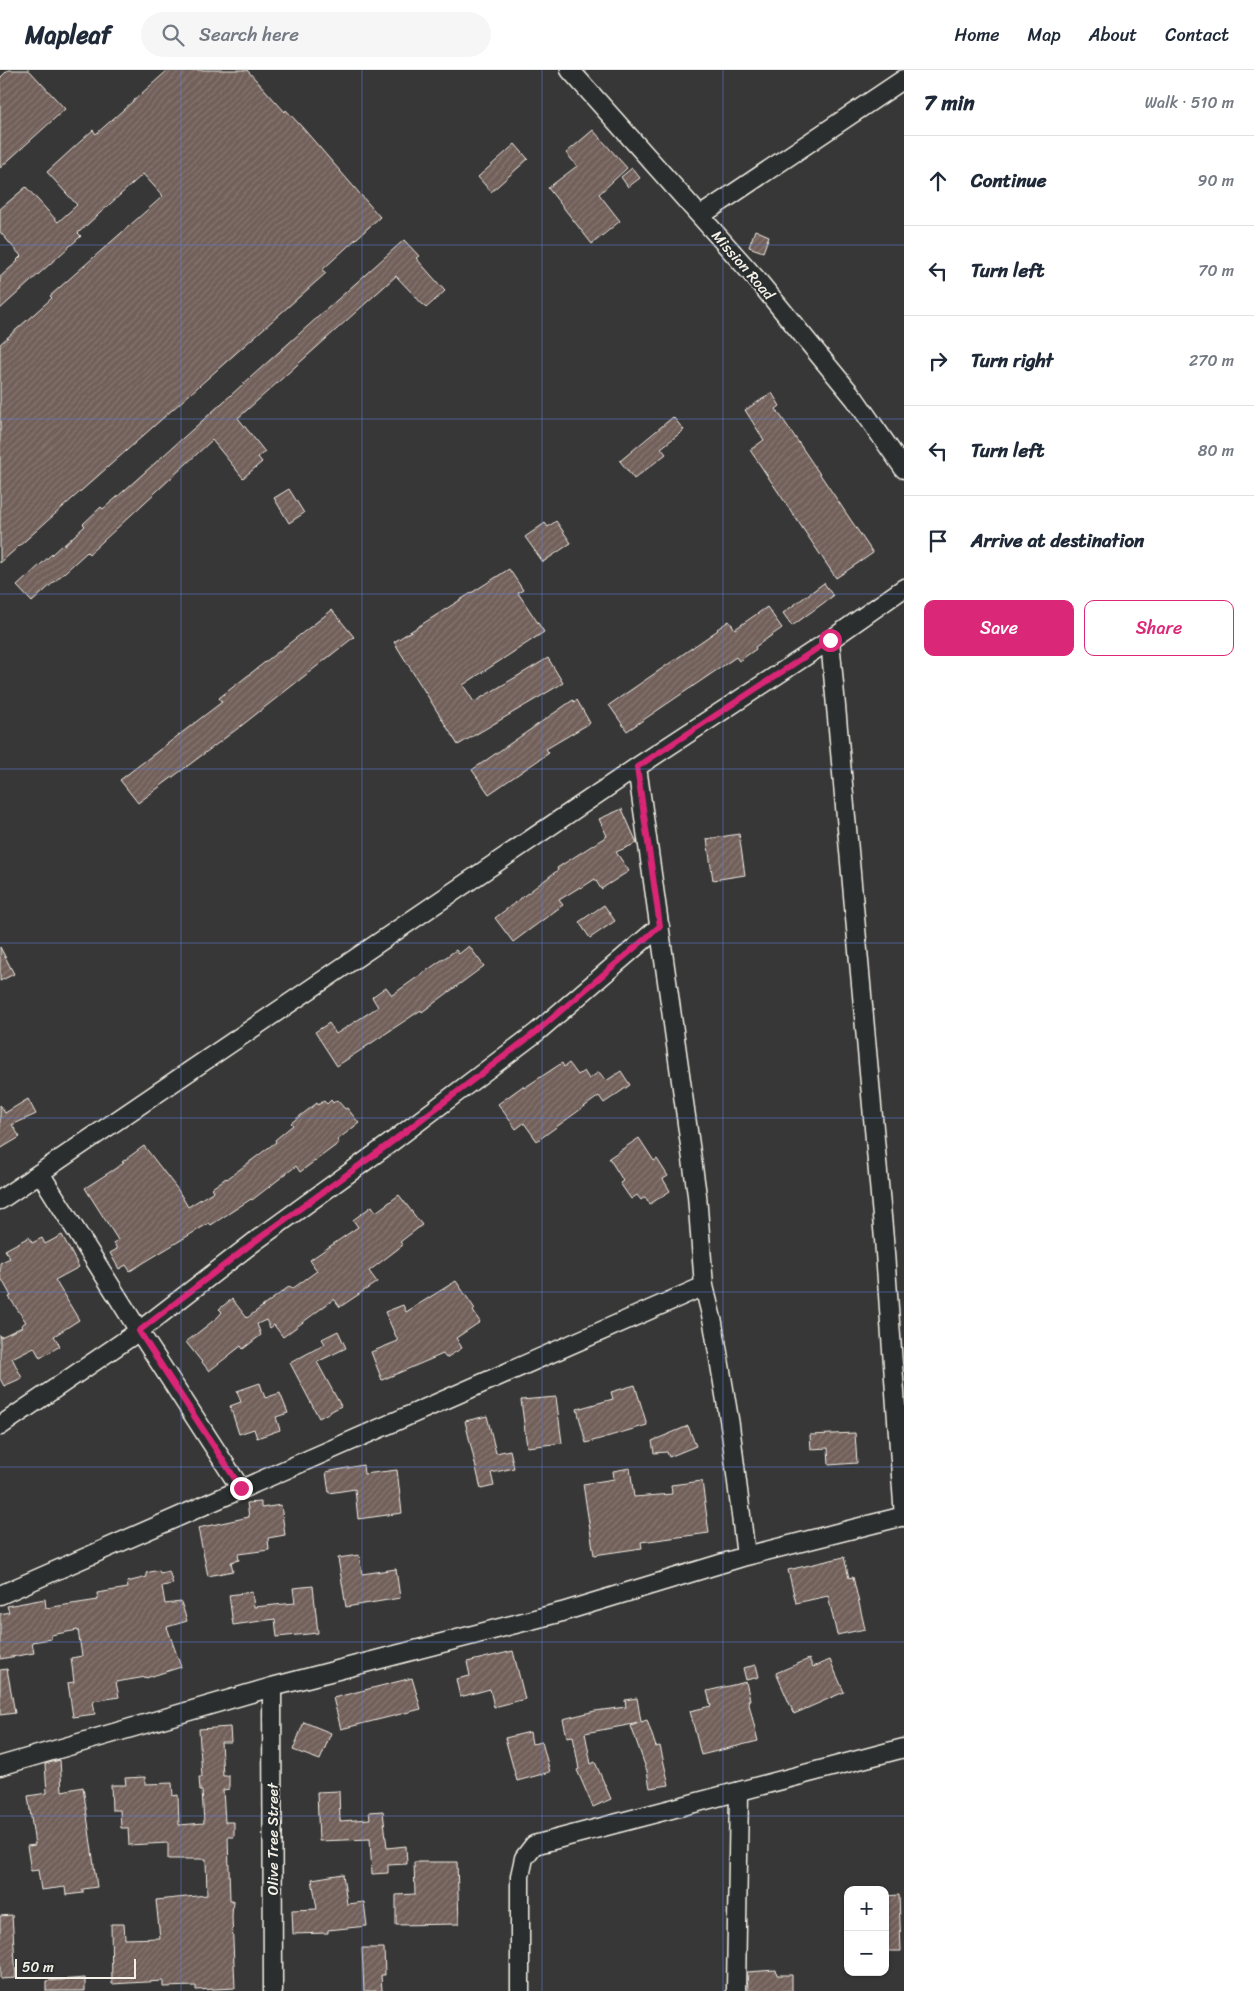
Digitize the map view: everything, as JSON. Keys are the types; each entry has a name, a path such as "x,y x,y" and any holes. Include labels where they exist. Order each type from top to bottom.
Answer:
{"street":[{"name":"Mission Road","path":"570,70 759,282 855,399 904,469"},
{"path":"700,216 904,79"},
{"path":"0,1200 637,767 830,640 904,588"},
{"path":"0,1766 272,1686 562,1612 746,1556 904,1517 884,1239 830,640"},
{"path":"637,767 697,1195 704,1286 713,1323 730,1426 746,1556"},
{"path":"0,1426 139,1331 254,1242 389,1144 536,1032 660,926"},
{"path":"40,1173 139,1331 241,1488"},
{"path":"0,1595 704,1286"},
{"name":"Olive Tree Street","path":"272,1686 273,1991"},
{"path":"520,1991 520,1876 524,1858 534,1845 904,1748"},
{"path":"736,1991 739,1791"}],"building":[{"path":"8,70 29,70 65,109 0,168 0,78"},
{"path":"168,70 247,70 285,112 286,110 301,126 380,217 322,270 326,273 0,563 0,344 52,298 50,296 163,196 143,174 78,233 81,236 0,309 0,277 21,256 0,232 0,209 26,187 58,222 77,205 47,172 93,130 96,134"},
{"path":"593,130 627,168 599,194 620,221 592,244 548,188 577,166 566,153"},
{"path":"515,144 528,159 491,192 478,177"},
{"path":"632,168 640,178 628,187 621,177"},
{"path":"755,230 769,236 763,252 749,247"},
{"path":"404,240 419,256 416,258 445,291 426,308 396,276 238,418 265,452 258,457 262,462 243,478 212,440 89,554 87,552 32,602 17,586 85,526 83,524 101,507 103,509 116,498"},
{"path":"772,393 780,406 776,409 873,553 836,578 750,450 764,440 745,410"},
{"path":"673,417 684,430 661,448 666,454 634,479 620,461"},
{"path":"289,489 304,513 289,523 274,498"},
{"path":"556,521 571,543 543,562 525,537 545,523 548,527"},
{"path":"509,569 523,590 518,593 544,632 463,685 474,702 548,658 563,683 458,745 394,642"},
{"path":"824,583 833,596 792,626 783,613"},
{"path":"767,607 782,628 739,661 736,657 627,731 609,705 729,621 735,629"},
{"path":"332,610 354,637 241,726 138,803 120,780 222,702 219,698"},
{"path":"573,700 574,702 577,700 590,723 546,749 549,753 489,794 472,770"},
{"path":"622,809 637,843 616,852 629,871 601,889 595,879 580,887 559,900 563,905 513,942 495,918 558,870 557,868 607,836 599,819"},
{"path":"739,834 745,875 713,880 707,839"},
{"path":"604,905 615,921 590,938 579,922"},
{"path":"469,946 484,966 422,1012 421,1010 337,1066 315,1032 329,1023 336,1034 378,1007 372,997 386,987 392,995 456,950 459,954"},
{"path":"0,947 14,974 0,981"},
{"path":"562,1063 564,1067 569,1063 578,1075 584,1071 589,1079 599,1072 606,1081 621,1071 630,1085 604,1103 599,1096 537,1141 524,1123 516,1129 498,1104 523,1086 524,1088"},
{"path":"28,1099 36,1114 12,1125 20,1137 0,1149 0,1105 5,1113"},
{"path":"331,1100 333,1103 337,1100 345,1109 347,1108 359,1123 337,1140 339,1143 300,1172 296,1166 252,1200 211,1225 209,1223 130,1271 126,1265 119,1269 110,1253 117,1249 114,1243 118,1240 85,1188 124,1163 122,1162 144,1146 178,1190 188,1207 214,1191 212,1188 276,1142 275,1140 293,1125 291,1123 317,1103 318,1105 324,1101 327,1104"},
{"path":"639,1138 654,1161 657,1159 668,1176 663,1179 670,1191 650,1204 645,1197 641,1200 637,1195 631,1199 620,1183 623,1181 609,1158"},
{"path":"399,1195 422,1225 400,1242 403,1245 369,1271 377,1282 340,1307 334,1299 283,1337 274,1325 270,1328 266,1320 257,1324 261,1335 243,1349 241,1346 209,1371 186,1342 218,1317 222,1312 219,1309 232,1299 247,1318 290,1286 292,1289 317,1271 310,1260 358,1227 353,1220 372,1206 376,1212"},
{"path":"62,1235 79,1267 55,1280 79,1320 54,1336 60,1346 40,1358 34,1347 12,1358 22,1378 4,1386 0,1379 0,1335 1,1337 22,1327 21,1325 26,1322 9,1297 11,1296 0,1276 0,1263 10,1258 5,1250 29,1237 32,1243 42,1238 45,1244"},
{"path":"456,1281 475,1309 473,1311 480,1322 456,1338 462,1348 446,1358 443,1354 382,1380 371,1352 398,1341 385,1312 403,1305 406,1312"},
{"path":"338,1331 346,1348 317,1362 341,1406 319,1418 290,1363 325,1344 322,1339"},
{"path":"260,1383 265,1398 280,1393 288,1413 276,1417 280,1430 257,1438 254,1429 239,1434 230,1406 241,1402 237,1391"},
{"path":"635,1385 647,1425 586,1443 577,1409 613,1399 611,1392"},
{"path":"556,1397 562,1443 527,1447 521,1400"},
{"path":"487,1416 496,1453 510,1450 514,1468 491,1473 494,1486 481,1489 465,1421"},
{"path":"688,1426 696,1446 669,1457 667,1452 654,1453 652,1441"},
{"path":"855,1433 857,1463 829,1465 828,1448 811,1449 810,1435"},
{"path":"363,1465 364,1474 397,1470 402,1513 358,1519 355,1489 329,1493 326,1472"},
{"path":"630,1468 634,1497 672,1494 671,1485 702,1481 709,1533 641,1542 642,1548 594,1555 583,1484 614,1479 613,1471"},
{"path":"261,1502 261,1508 281,1505 285,1535 268,1538 269,1550 238,1554 239,1560 231,1562 233,1571 208,1576 198,1528 249,1517 247,1503"},
{"path":"359,1555 362,1574 396,1569 400,1598 346,1607 338,1558"},
{"path":"844,1557 849,1578 853,1577 865,1629 837,1635 828,1596 796,1603 788,1570"},
{"path":"159,1570 160,1573 169,1571 173,1584 162,1586 165,1604 181,1602 187,1621 167,1627 181,1667 146,1678 116,1682 119,1697 93,1701 95,1714 73,1717 68,1683 74,1682 71,1658 82,1656 78,1630 51,1635 51,1639 32,1642 34,1653 0,1659 0,1614 9,1612 7,1606 45,1599 46,1608 98,1600 97,1593 128,1588 127,1582 147,1577 146,1573"},
{"path":"313,1586 318,1633 277,1637 275,1619 233,1625 229,1595 252,1592 254,1607 295,1603 293,1588"},
{"path":"513,1651 525,1699 494,1707 490,1689 460,1697 456,1679 470,1676 467,1662"},
{"path":"809,1659 813,1667 830,1660 844,1692 794,1714 776,1673"},
{"path":"756,1665 759,1677 746,1680 743,1668"},
{"path":"7,1669 15,1713 0,1715 0,1670"},
{"path":"412,1678 421,1709 341,1729 333,1698"},
{"path":"746,1682 750,1700 748,1700 758,1741 701,1755 690,1711 711,1706 707,1691"},
{"path":"637,1698 641,1722 647,1720 656,1747 660,1746 669,1785 650,1788 647,1771 631,1726 639,1723 585,1733 591,1764 595,1762 611,1799 593,1807 577,1770 579,1769 573,1736 567,1737 563,1719 595,1711 626,1707 625,1700"},
{"path":"304,1722 331,1733 320,1760 293,1750"},
{"path":"230,1727 231,1742 221,1742 223,1776 229,1776 229,1789 223,1790 225,1822 234,1822 234,1837 228,1837 230,1900 233,1900 235,1988 196,1990 196,1986 163,1987 163,1981 112,1984 111,1924 124,1924 125,1939 160,1938 156,1900 207,1895 206,1859 168,1859 168,1843 129,1845 128,1828 121,1828 120,1810 112,1810 111,1785 126,1785 125,1778 145,1777 145,1784 172,1783 173,1796 178,1795 179,1825 204,1823 199,1777 202,1777 199,1729"},
{"path":"530,1732 532,1744 542,1742 550,1772 517,1781 505,1738"},
{"path":"60,1760 62,1791 83,1787 97,1887 83,1889 83,1893 66,1895 65,1887 41,1890 38,1870 31,1871 27,1846 35,1845 28,1796 47,1793 45,1764"},
{"path":"339,1791 340,1821 370,1819 369,1812 383,1811 387,1848 406,1846 407,1864 388,1865 388,1873 372,1874 370,1839 319,1841 317,1792"},
{"path":"414,1862 457,1862 459,1924 396,1925 396,1895 415,1894"},
{"path":"343,1874 347,1904 364,1902 367,1926 328,1930 328,1933 293,1934 292,1910 317,1909 312,1879"},
{"path":"899,1895 901,1951 889,1951 889,1896"},
{"path":"12,1915 16,1978 0,1979 0,1916"},
{"path":"362,1948 384,1948 385,1975 381,1975 382,1991 364,1991"},
{"path":"776,1970 777,1975 792,1975 792,1991 748,1991 747,1972"},
{"path":"85,1978 85,1991 46,1991 46,1981"}],"route":[{"path":"241,1488 139,1331 254,1242 389,1144 536,1032 660,926 637,767 830,640"}]}
